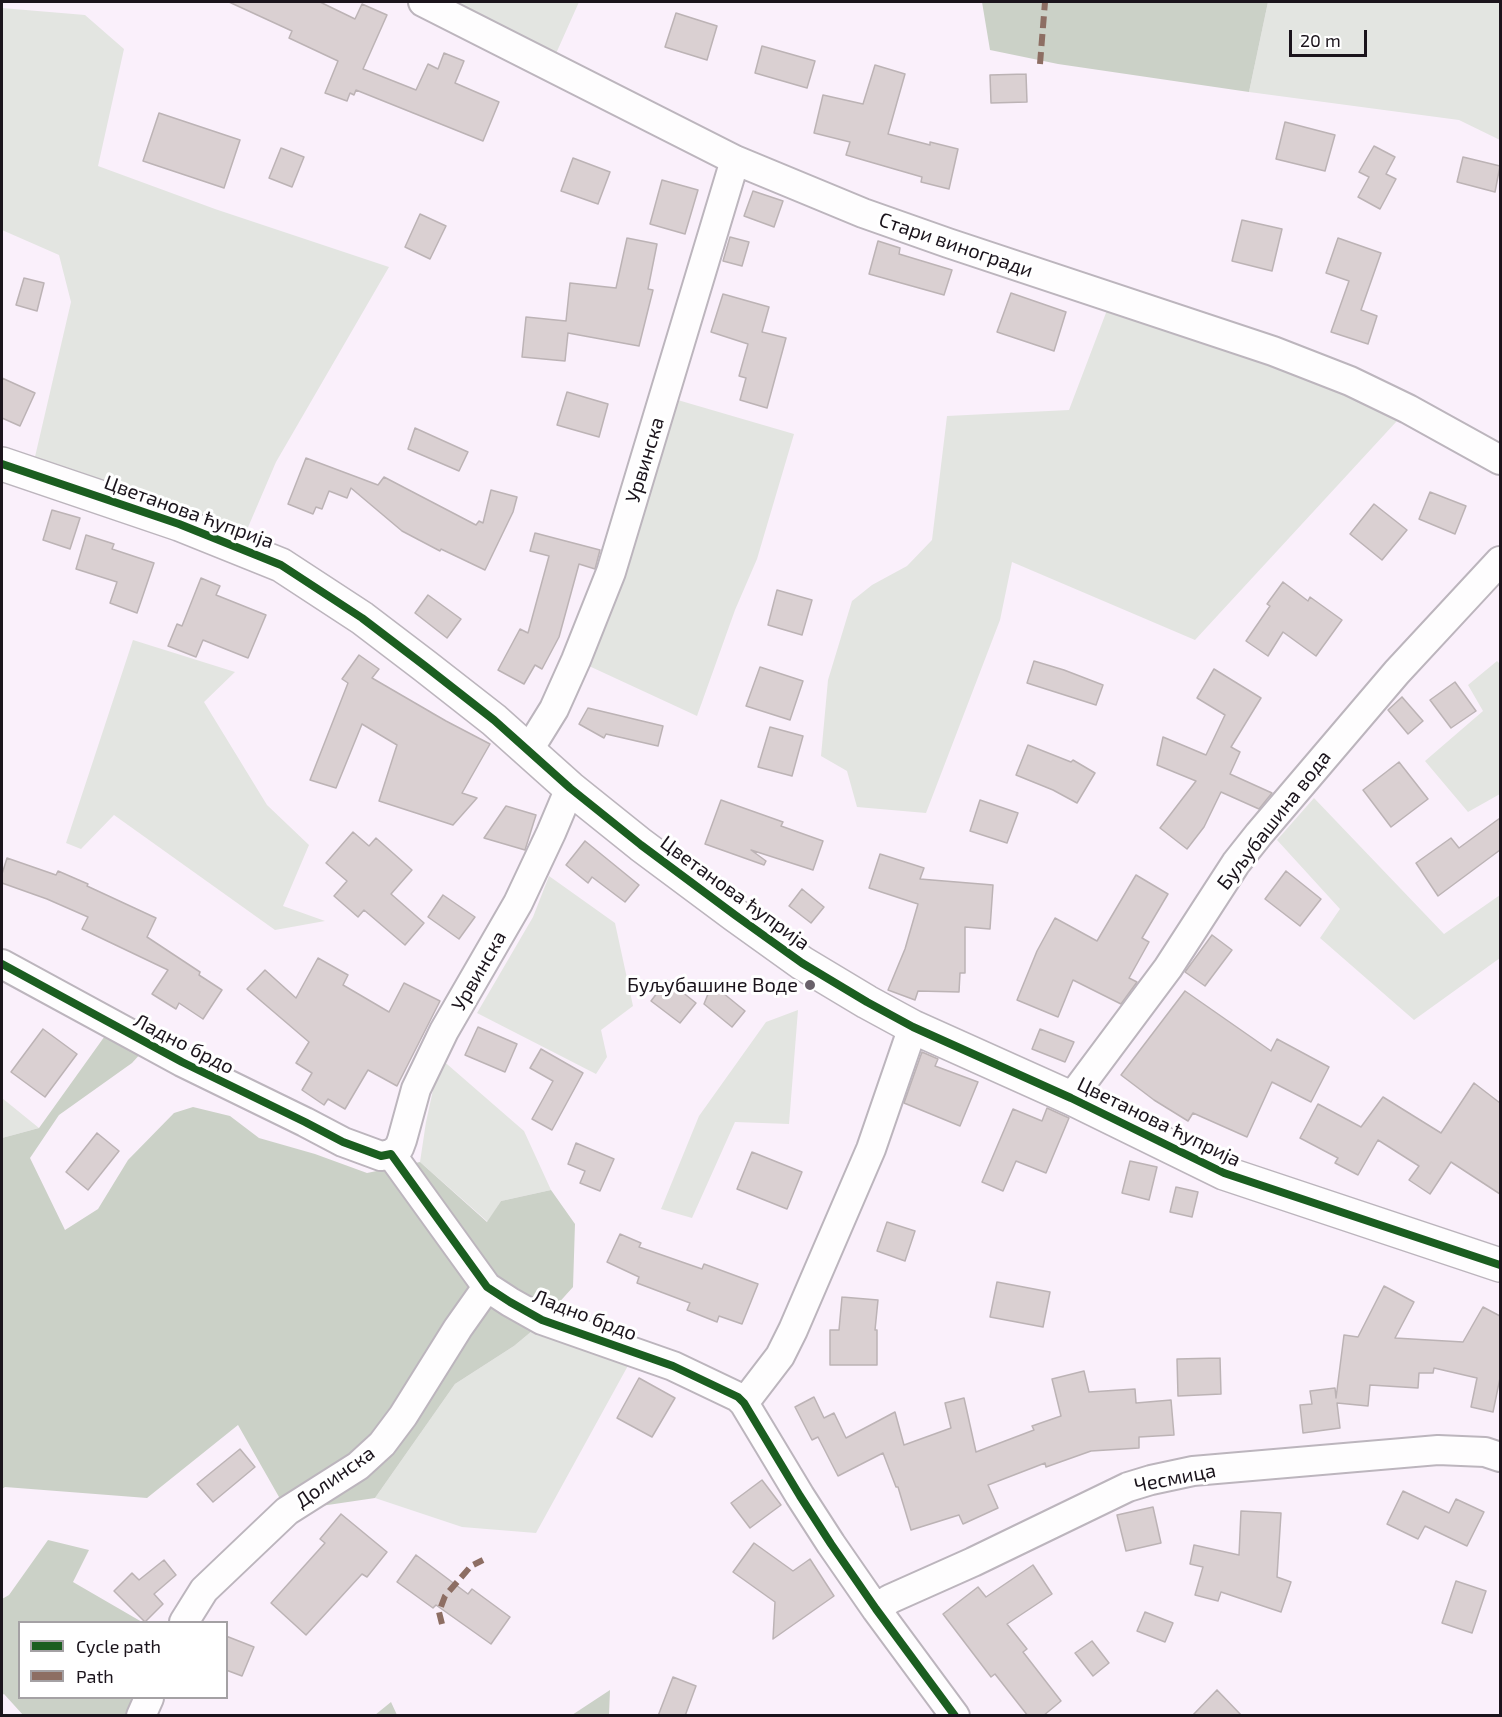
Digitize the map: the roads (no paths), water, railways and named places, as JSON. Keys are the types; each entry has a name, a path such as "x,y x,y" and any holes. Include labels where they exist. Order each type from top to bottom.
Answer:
{"street":[{"name":"Стари виногради","path":"423,2 735,160 874,217 1212,330 1336,376 1408,409 1500,460"},
{"name":"Урвинска","path":"528,751 554,709 611,572 735,160"},
{"name":"Цветанова ћуприја","path":"2,464 179,524 281,565 353,612 418,660 494,720 570,788 650,852 793,956 842,988 913,1027 1071,1098 1244,1181 1500,1265"},
{"name":"Буљубашина вода","path":"1071,1098 1168,968 1236,863 1258,834 1397,672 1500,561"},
{"name":"Урвинска","path":"392,1154 399,1148 406,1131 416,1089 436,1047 518,903 570,788"},
{"name":"Ладно брдо","path":"2,964 182,1062 344,1142 381,1156 392,1154 487,1287 542,1320 673,1366 728,1391 744,1403 800,1496 876,1609 956,1716"},
{"path":"744,1403 780,1356 793,1330 871,1149 913,1027"},
{"name":"Долинска","path":"185,1621 204,1590 279,1518 358,1466 382,1444 404,1416 458,1328 487,1287"},
{"name":"Чесмица","path":"876,1609 890,1599 973,1562 1128,1487 1151,1480 1193,1471 1438,1450 1485,1452 1500,1457"},
{"path":"141,1716 149,1699"}],"place":[{"name":"Буљубашине Воде","path":"810,985"}]}
